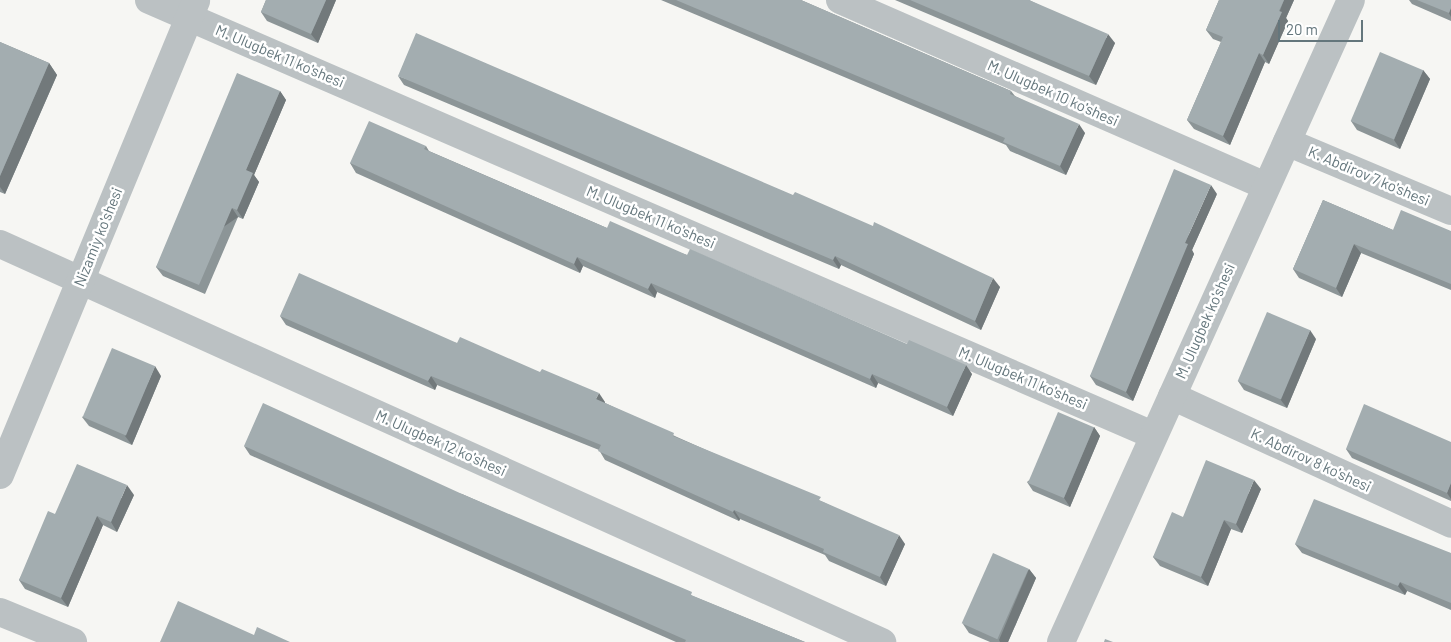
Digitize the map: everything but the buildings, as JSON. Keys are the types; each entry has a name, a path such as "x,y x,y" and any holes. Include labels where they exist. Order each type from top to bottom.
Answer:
{"street":[{"name":"M. Ulugbek 11 ko'shesi","path":"149,0 193,9 1154,435"},
{"name":"M. Ulugbek 10 ko'shesi","path":"840,0 1265,186"},
{"name":"M. Ulugbek ko'shesi","path":"1060,642 1265,186 1287,142 1351,0"},
{"name":"Nizamiy ko'shesi","path":"0,475 193,9"},
{"name":"K. Abdirov 7 ko'shesi","path":"1287,142 1451,211"},
{"name":"M. Ulugbek 12 ko'shesi","path":"0,244 882,642"},
{"name":"K. Abdirov 8 ko'shesi","path":"1172,396 1451,524"},
{"path":"0,612 72,642"}]}
